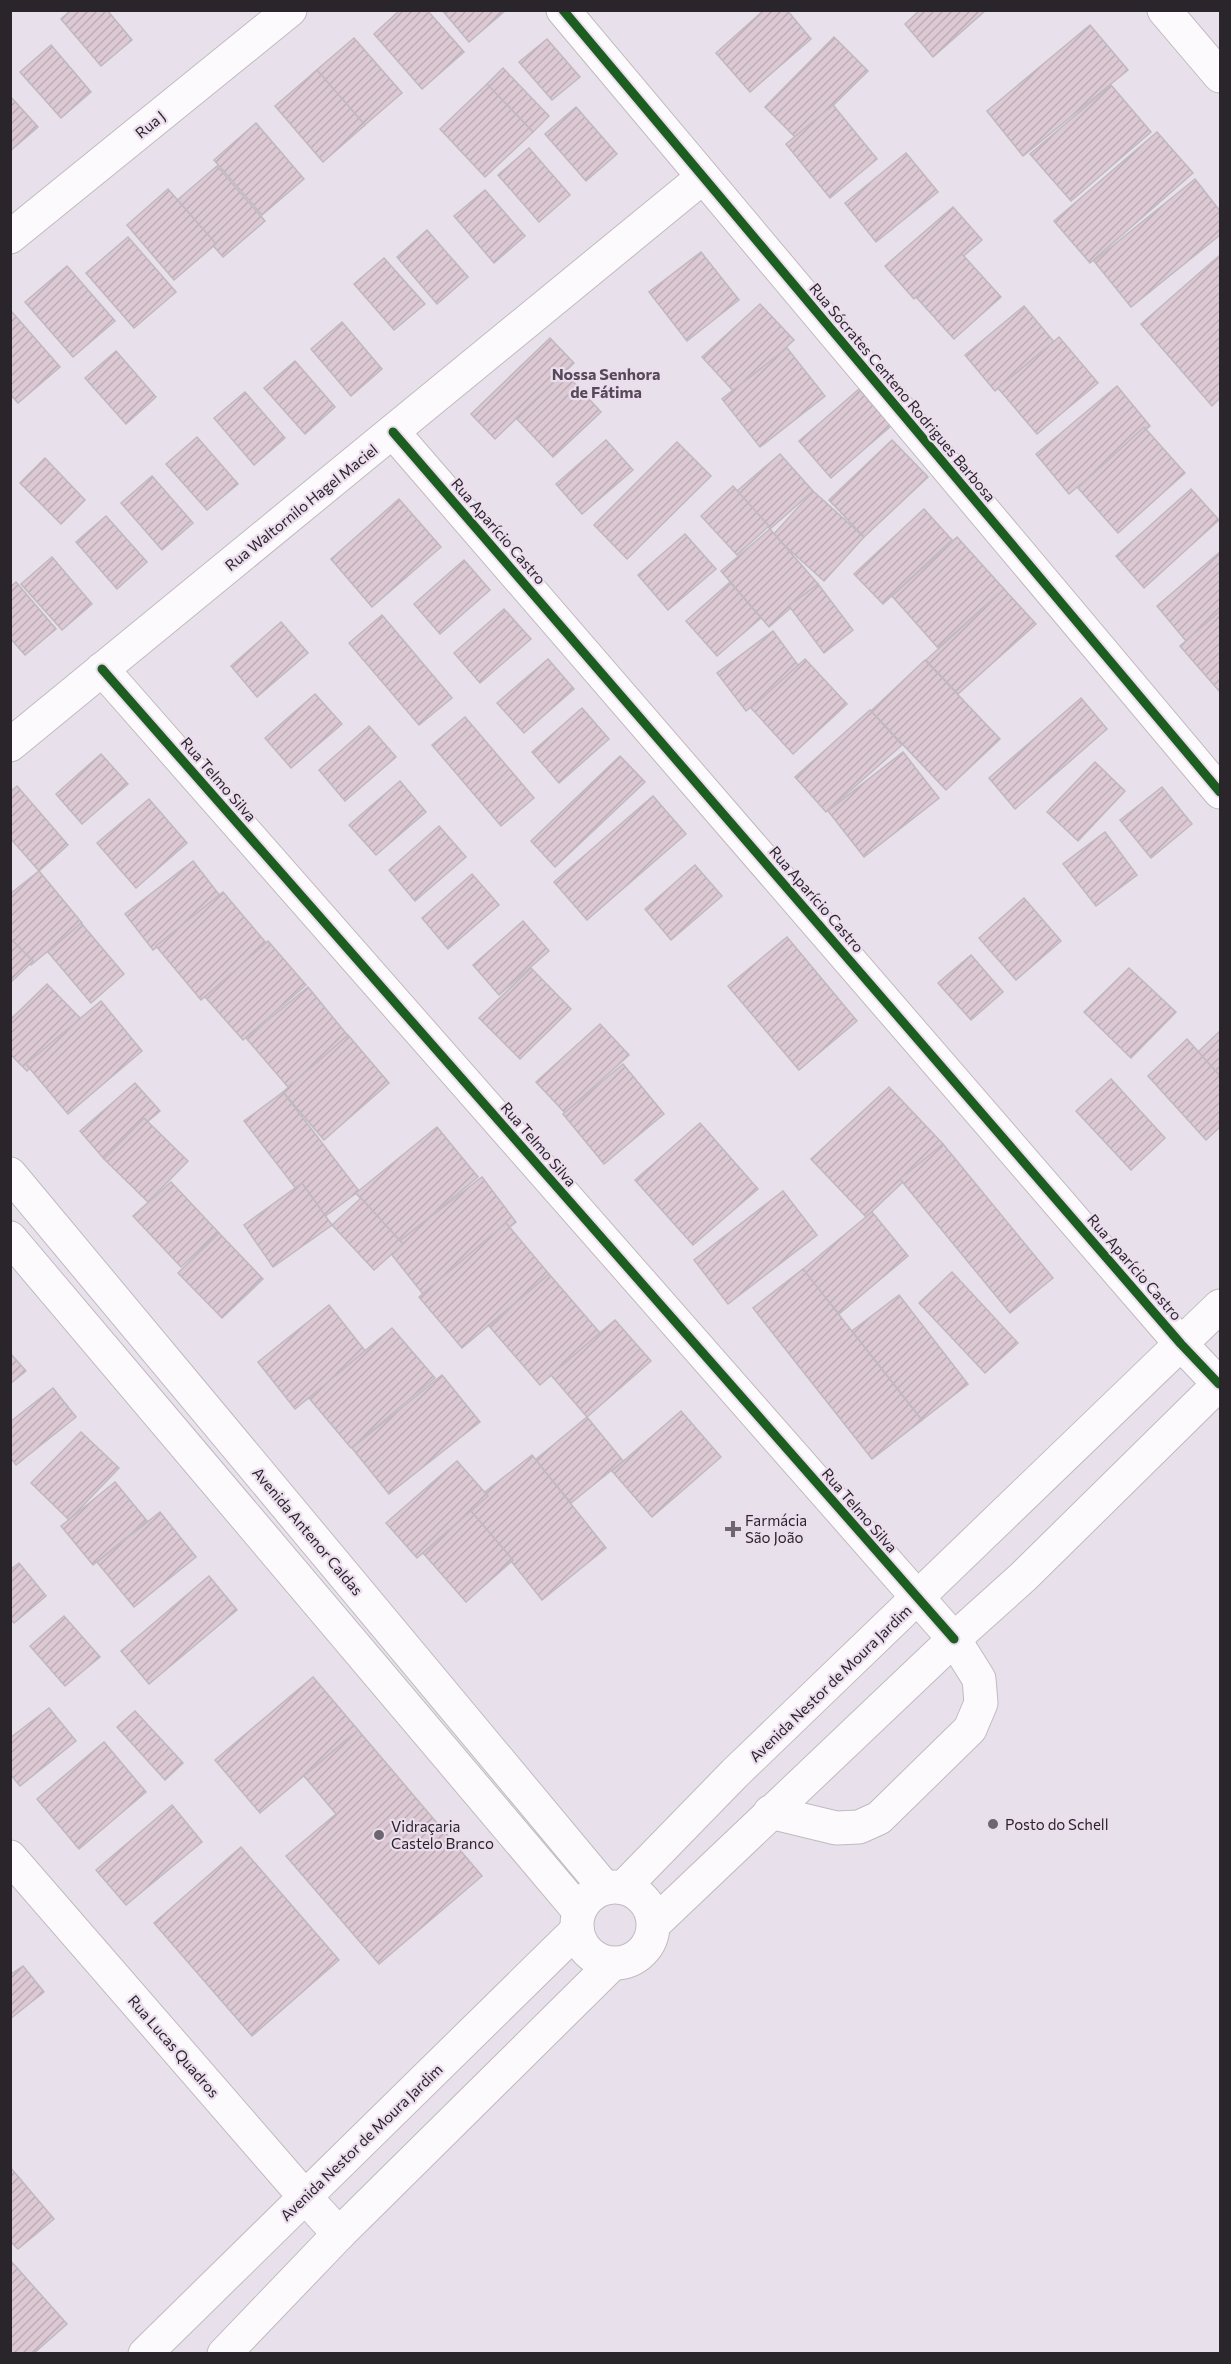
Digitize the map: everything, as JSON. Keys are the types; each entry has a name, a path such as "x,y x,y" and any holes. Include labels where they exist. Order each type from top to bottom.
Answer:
{"street":[{"name":"Rua J","path":"10,237 290,10"},
{"name":"Rua Sócrates Centeno Rodrigues Barbosa","path":"563,10 1221,792"},
{"path":"1164,10 1221,76"},
{"name":"Rua Waltornilo Hagel Maciel","path":"10,745 703,177"},
{"name":"Rua Aparício Castro","path":"393,432 1182,1344 1220,1383"},
{"name":"Rua Telmo Silva","path":"102,669 954,1638 979,1680 981,1703 970,1729 879,1818 859,1827 836,1828 771,1812"},
{"name":"Avenida Antenor Caldas","path":"10,1174 615,1888"},
{"path":"10,1238 578,1921 584,1949 592,1956 612,1964 624,1963 636,1957 646,1948 652,1937 654,1924 648,1904 641,1896 615,1888 594,1893 586,1900 578,1921"},
{"name":"Avenida Nestor de Moura Jardim","path":"615,1888 1221,1306"},
{"path":"654,1924 954,1638 1023,1577 1220,1383"},
{"path":"735,1773 771,1812"},
{"name":"Rua Lucas Quadros","path":"10,1857 304,2197 339,2234"},
{"name":"Avenida Nestor de Moura Jardim","path":"145,2354 578,1921"},
{"path":"224,2354 339,2234 612,1964"}],"building":[{"path":"71,10 107,10 132,40 101,66 61,19"},
{"path":"400,10 427,10 464,52 422,89 374,34"},
{"path":"442,10 506,10 469,42"},
{"path":"764,10 787,10 811,39 750,92 716,53"},
{"path":"920,10 986,10 933,57 905,24"},
{"path":"1090,25 1128,70 1023,156 987,111"},
{"path":"834,37 868,71 798,140 765,107"},
{"path":"354,38 402,93 360,129 312,74"},
{"path":"547,39 580,77 552,100 519,62"},
{"path":"51,45 91,92 61,118 20,72"},
{"path":"503,68 549,116 533,132 487,84"},
{"path":"317,70 365,125 323,162 275,106"},
{"path":"487,84 533,132 485,177 440,129"},
{"path":"1111,85 1151,132 1071,201 1030,154"},
{"path":"10,96 38,127 10,151"},
{"path":"833,105 877,159 830,198 786,144"},
{"path":"576,107 617,154 586,181 545,134"},
{"path":"256,123 304,179 262,215 214,160"},
{"path":"1157,132 1193,173 1090,263 1054,221"},
{"path":"529,148 570,195 539,222 498,175"},
{"path":"906,153 938,192 876,242 845,203"},
{"path":"217,166 265,221 223,257 175,202"},
{"path":"1195,179 1220,211 1220,235 1131,307 1094,261"},
{"path":"168,189 216,244 174,280 127,225"},
{"path":"485,190 525,236 494,263 454,216"},
{"path":"953,207 982,240 914,299 885,266"},
{"path":"427,230 468,277 437,304 397,257"},
{"path":"128,237 176,292 134,328 86,273"},
{"path":"701,252 739,300 687,341 649,292"},
{"path":"962,254 1001,297 954,339 916,297"},
{"path":"1220,255 1220,398 1212,406 1141,324"},
{"path":"384,258 425,304 394,330 354,284"},
{"path":"67,266 115,321 73,357 25,302"},
{"path":"760,304 794,340 736,394 702,357"},
{"path":"1024,306 1054,342 995,391 965,355"},
{"path":"12,312 60,367 18,403 10,394 10,313"},
{"path":"342,322 382,369 351,396 311,349"},
{"path":"1059,337 1098,383 1037,434 998,388"},
{"path":"550,338 574,363 495,439 471,414"},
{"path":"787,348 825,396 760,447 722,399"},
{"path":"116,351 156,397 126,424 85,378"},
{"path":"295,361 335,407 305,434 264,388"},
{"path":"564,372 601,412 553,457 516,418"},
{"path":"1117,386 1150,426 1069,494 1036,454"},
{"path":"859,389 891,426 831,478 799,441"},
{"path":"245,392 285,438 254,465 214,418"},
{"path":"1144,427 1185,473 1118,533 1078,488"},
{"path":"197,437 238,484 207,510 166,464"},
{"path":"606,440 633,470 582,514 556,484"},
{"path":"892,440 928,477 864,537 829,500"},
{"path":"677,442 711,476 627,559 594,525"},
{"path":"780,454 813,491 770,529 737,491"},
{"path":"45,458 85,500 61,524 20,483"},
{"path":"152,476 193,523 162,550 121,503"},
{"path":"733,486 769,526 737,555 701,516"},
{"path":"1191,489 1219,520 1144,588 1116,556"},
{"path":"813,491 864,537 824,581 773,535"},
{"path":"399,499 441,547 372,607 331,559"},
{"path":"924,509 952,540 883,604 854,574"},
{"path":"106,516 147,562 117,589 76,542"},
{"path":"770,529 818,584 769,627 721,571"},
{"path":"685,534 716,569 668,610 638,575"},
{"path":"957,537 1004,589 938,648 892,596"},
{"path":"1220,552 1220,612 1186,641 1157,606"},
{"path":"52,557 92,604 62,630 21,584"},
{"path":"464,560 490,590 440,634 414,604"},
{"path":"16,582 56,629 25,655 10,638 10,587"},
{"path":"730,582 761,618 717,656 686,621"},
{"path":"818,584 853,630 824,653 789,606"},
{"path":"1004,589 1036,624 958,694 926,660"},
{"path":"504,609 531,639 480,683 454,653"},
{"path":"1220,611 1220,692 1180,646"},
{"path":"382,615 452,698 419,725 349,643"},
{"path":"281,622 308,653 257,697 231,666"},
{"path":"773,631 801,669 746,711 717,673"},
{"path":"548,659 574,689 524,733 497,703"},
{"path":"805,659 847,704 793,754 751,708"},
{"path":"925,660 1000,739 946,790 871,711"},
{"path":"315,694 342,724 291,768 265,738"},
{"path":"1081,698 1107,729 1015,809 989,778"},
{"path":"582,708 609,739 559,783 532,752"},
{"path":"870,710 902,745 826,812 795,777"},
{"path":"465,717 534,798 501,826 432,745"},
{"path":"369,726 396,757 345,801 319,770"},
{"path":"903,752 939,798 864,857 828,811"},
{"path":"101,754 128,784 82,824 56,794"},
{"path":"620,756 645,782 555,867 531,841"},
{"path":"1095,762 1125,791 1078,841 1047,812"},
{"path":"400,781 426,812 376,855 349,825"},
{"path":"17,786 68,845 39,871 10,838 10,792"},
{"path":"1162,787 1192,824 1151,858 1120,820"},
{"path":"653,796 686,834 587,920 554,882"},
{"path":"149,799 187,843 136,888 97,843"},
{"path":"439,826 466,857 415,901 389,870"},
{"path":"1105,832 1137,875 1096,906 1063,864"},
{"path":"193,861 221,897 153,950 125,914"},
{"path":"695,865 722,896 671,940 645,909"},
{"path":"39,871 82,923 31,965 10,940 10,894"},
{"path":"472,874 499,905 448,949 422,918"},
{"path":"223,892 267,944 201,1000 156,946"},
{"path":"1024,898 1061,941 1016,980 979,938"},
{"path":"523,921 549,951 499,995 473,965"},
{"path":"81,923 124,974 91,1003 48,952"},
{"path":"787,937 857,1021 799,1070 728,986"},
{"path":"10,938 33,961 10,983"},
{"path":"268,941 306,985 243,1040 205,997"},
{"path":"971,955 1003,992 971,1020 938,983"},
{"path":"531,968 571,1009 520,1059 479,1018"},
{"path":"1129,968 1176,1012 1131,1058 1084,1012"},
{"path":"47,984 81,1019 27,1071 10,1054 10,1020"},
{"path":"308,987 349,1037 288,1087 246,1038"},
{"path":"101,1001 142,1051 68,1114 26,1064"},
{"path":"600,1024 629,1055 565,1113 536,1082"},
{"path":"1220,1031 1220,1076 1198,1052"},
{"path":"348,1035 389,1083 324,1140 283,1092"},
{"path":"1187,1039 1220,1076 1220,1127 1206,1140 1148,1076"},
{"path":"623,1064 664,1114 604,1164 563,1114"},
{"path":"1111,1079 1165,1138 1131,1170 1076,1111"},
{"path":"135,1083 160,1111 104,1159 80,1131"},
{"path":"889,1087 943,1144 866,1217 811,1159"},
{"path":"283,1092 359,1191 320,1220 244,1121"},
{"path":"144,1118 188,1161 148,1202 104,1159"},
{"path":"700,1123 758,1189 693,1245 635,1180"},
{"path":"437,1127 478,1177 398,1243 356,1193"},
{"path":"943,1144 1053,1278 1010,1313 900,1179"},
{"path":"482,1177 516,1222 423,1294 388,1250"},
{"path":"171,1182 219,1233 181,1267 133,1216"},
{"path":"302,1183 332,1225 273,1267 244,1225"},
{"path":"783,1191 817,1235 728,1304 694,1260"},
{"path":"361,1198 403,1244 374,1270 332,1225"},
{"path":"872,1212 908,1256 839,1314 802,1270"},
{"path":"506,1223 549,1274 462,1348 419,1297"},
{"path":"219,1233 263,1279 222,1318 178,1273"},
{"path":"803,1269 922,1420 872,1459 753,1308"},
{"path":"952,1272 1018,1343 985,1373 919,1303"},
{"path":"549,1274 600,1333 540,1385 489,1326"},
{"path":"899,1295 968,1384 922,1420 852,1331"},
{"path":"329,1305 366,1352 295,1409 258,1362"},
{"path":"615,1320 651,1361 587,1417 551,1375"},
{"path":"392,1328 435,1378 351,1448 309,1398"},
{"path":"10,1353 26,1371 10,1384"},
{"path":"442,1375 480,1422 389,1494 352,1448"},
{"path":"53,1388 76,1417 16,1465 10,1457 10,1422"},
{"path":"681,1411 721,1457 652,1517 612,1471"},
{"path":"587,1417 623,1461 571,1503 535,1460"},
{"path":"81,1432 119,1468 69,1520 31,1483"},
{"path":"532,1455 606,1548 542,1600 467,1506"},
{"path":"457,1461 488,1496 417,1558 386,1523"},
{"path":"115,1482 147,1521 93,1565 61,1526"},
{"path":"471,1511 513,1560 466,1602 423,1553"},
{"path":"160,1512 196,1557 134,1607 97,1562"},
{"path":"19,1563 46,1596 14,1623 10,1619 10,1570"},
{"path":"209,1576 237,1610 149,1684 121,1651"},
{"path":"64,1616 100,1657 65,1686 30,1646"},
{"path":"313,1677 358,1730 260,1813 215,1760"},
{"path":"49,1708 76,1741 20,1786 10,1774 10,1738"},
{"path":"135,1711 183,1763 165,1780 117,1727"},
{"name":"Vidraçaria Castelo Branco","path":"358,1730 482,1876 379,1964 286,1856 336,1814 304,1776"},
{"path":"104,1742 146,1792 79,1849 37,1799"},
{"path":"172,1805 202,1842 126,1905 96,1870"},
{"path":"241,1847 339,1960 252,2036 154,1923"},
{"path":"23,1966 44,1992 10,2019 10,1975"},
{"path":"10,2167 54,2219 18,2249 10,2241"},
{"path":"10,2260 67,2324 33,2354 10,2353"}],"cycle path":[{"path":"563,10 1220,792"},
{"path":"393,432 1181,1344 1219,1384"},
{"path":"102,669 954,1639"}],"place":[{"name":"Farmácia São João","path":"733,1529"},
{"name":"Posto do Schell","path":"993,1824"},
{"name":"Vidraçaria Castelo Branco","path":"379,1835"}],"district":[{"name":"Nossa Senhora de Fátima","path":"606,382"}]}
